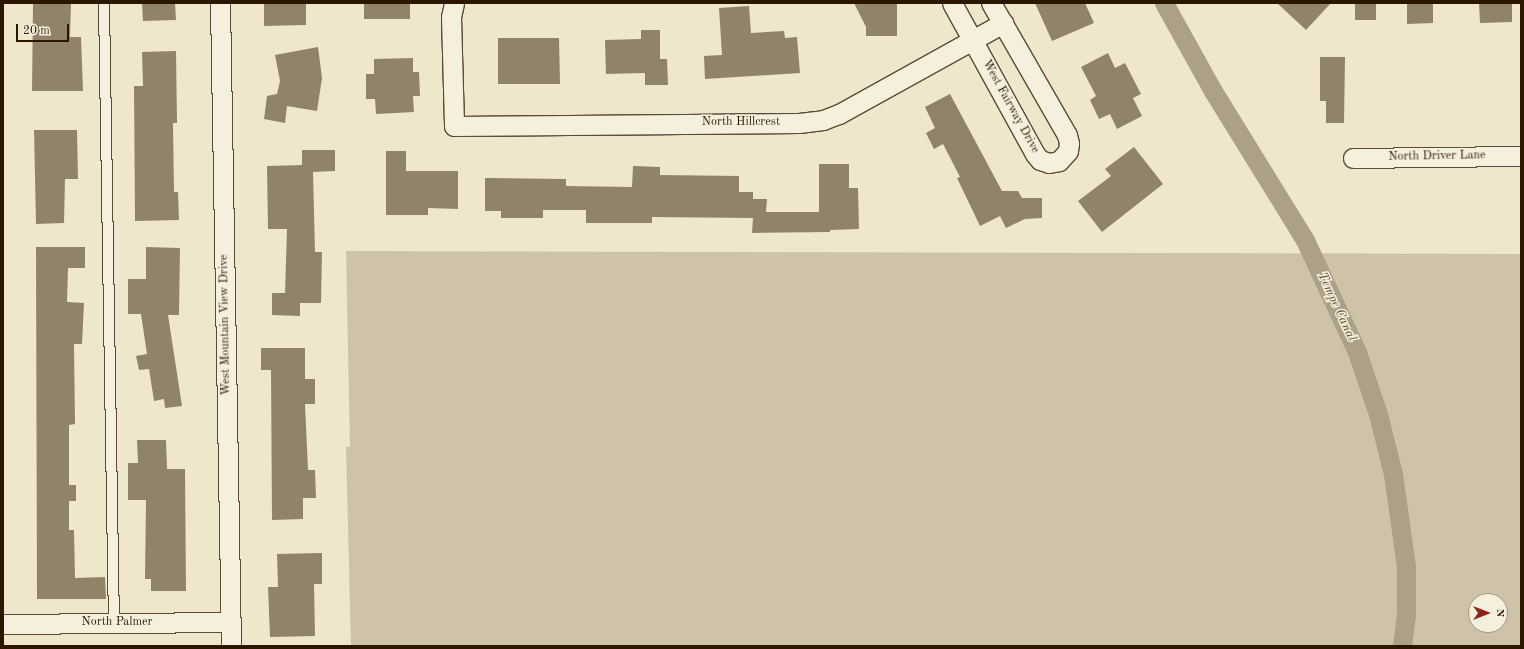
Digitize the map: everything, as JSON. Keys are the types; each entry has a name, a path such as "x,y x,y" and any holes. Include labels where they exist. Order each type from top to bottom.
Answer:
{"street":[{"name":"West Mountain View Drive","path":"220,3 231,646"},
{"name":"North Hillcrest","path":"454,3 451,17 454,126 799,123 823,120 839,114 1003,23"},
{"name":"West Fairway Drive","path":"952,3 1035,154 1040,160 1049,163 1059,161 1068,151 1069,143 1067,134 991,3"},
{"name":"North Driver Lane","path":"1353,158 1521,156"},
{"name":"North Palmer","path":"3,624 231,622"}],"lane":[{"path":"104,3 114,623"}],"shaded area":[{"path":"346,251 1521,254 1521,646 351,646 346,447 350,447"}],"building":[{"path":"33,3 71,3 70,37 81,37 83,91 32,91"},
{"path":"142,3 175,3 176,20 143,21"},
{"path":"264,3 306,3 306,25 264,26"},
{"path":"364,3 410,3 410,19 364,19"},
{"path":"854,3 897,3 897,36 866,36 866,27"},
{"path":"1035,3 1085,3 1094,23 1052,41"},
{"path":"1277,3 1331,3 1306,30"},
{"path":"1355,3 1376,3 1376,20 1355,20"},
{"path":"1407,3 1433,3 1433,23 1407,24"},
{"path":"1479,3 1512,3 1512,22 1480,23"},
{"path":"749,6 751,33 784,31 785,38 797,37 800,73 705,79 704,56 722,55 719,8"},
{"path":"641,30 660,30 660,59 667,59 668,85 645,85 645,73 606,74 605,40 641,39"},
{"path":"498,38 559,38 560,84 498,84"},
{"path":"318,47 322,78 317,111 287,106 285,123 264,119 267,96 277,94 280,81 275,55"},
{"path":"176,51 177,123 173,123 174,192 178,192 179,220 135,221 134,86 143,86 142,52"},
{"path":"1108,53 1115,68 1125,63 1141,94 1133,98 1142,116 1117,129 1110,114 1099,119 1090,100 1096,96 1081,67"},
{"path":"1320,57 1345,57 1344,123 1326,123 1326,101 1320,101"},
{"path":"413,58 413,72 419,72 420,96 413,96 414,112 376,114 375,99 366,99 366,74 374,74 374,59"},
{"path":"950,94 1002,191 1018,191 1022,198 1042,198 1042,218 1025,219 1006,228 1000,216 980,226 957,178 960,177 943,144 934,149 926,133 935,128 925,107"},
{"path":"34,130 77,130 78,179 65,179 64,223 36,224"},
{"path":"1134,147 1163,184 1102,232 1078,201 1111,176 1105,169"},
{"path":"302,150 335,150 335,171 313,172 315,252 322,252 321,303 300,303 300,316 272,315 272,293 285,293 287,229 268,229 267,166 302,165"},
{"path":"386,151 406,151 406,171 458,171 458,209 428,208 428,215 386,215"},
{"path":"819,164 849,164 849,188 858,188 859,229 830,230 830,232 752,233 753,218 652,217 652,223 586,223 586,210 543,210 543,218 501,218 501,211 485,211 485,178 566,179 566,186 632,187 633,166 660,167 660,175 739,176 739,192 753,192 753,199 767,199 766,212 819,212"},
{"path":"36,247 85,247 85,268 68,268 67,302 84,303 82,344 74,344 75,424 69,425 69,485 76,485 76,501 69,501 69,530 74,530 75,578 105,577 106,599 37,599"},
{"path":"146,247 180,248 179,315 168,315 182,406 165,408 164,399 154,401 149,369 139,370 136,356 147,354 141,314 128,314 128,279 146,279"},
{"path":"261,348 305,348 305,379 315,379 315,404 305,404 308,470 315,470 316,498 303,498 303,519 272,520 271,370 261,370"},
{"path":"137,440 166,440 167,469 185,469 186,591 151,591 151,579 145,579 146,500 128,500 128,463 138,463"},
{"path":"322,553 322,584 314,584 315,636 270,637 268,587 278,587 277,554"}],"waterway":[{"name":"Tempe Canal","path":"1164,3 1213,91 1305,240 1357,352 1378,414 1393,474 1406,566 1406,614 1402,646"}]}
